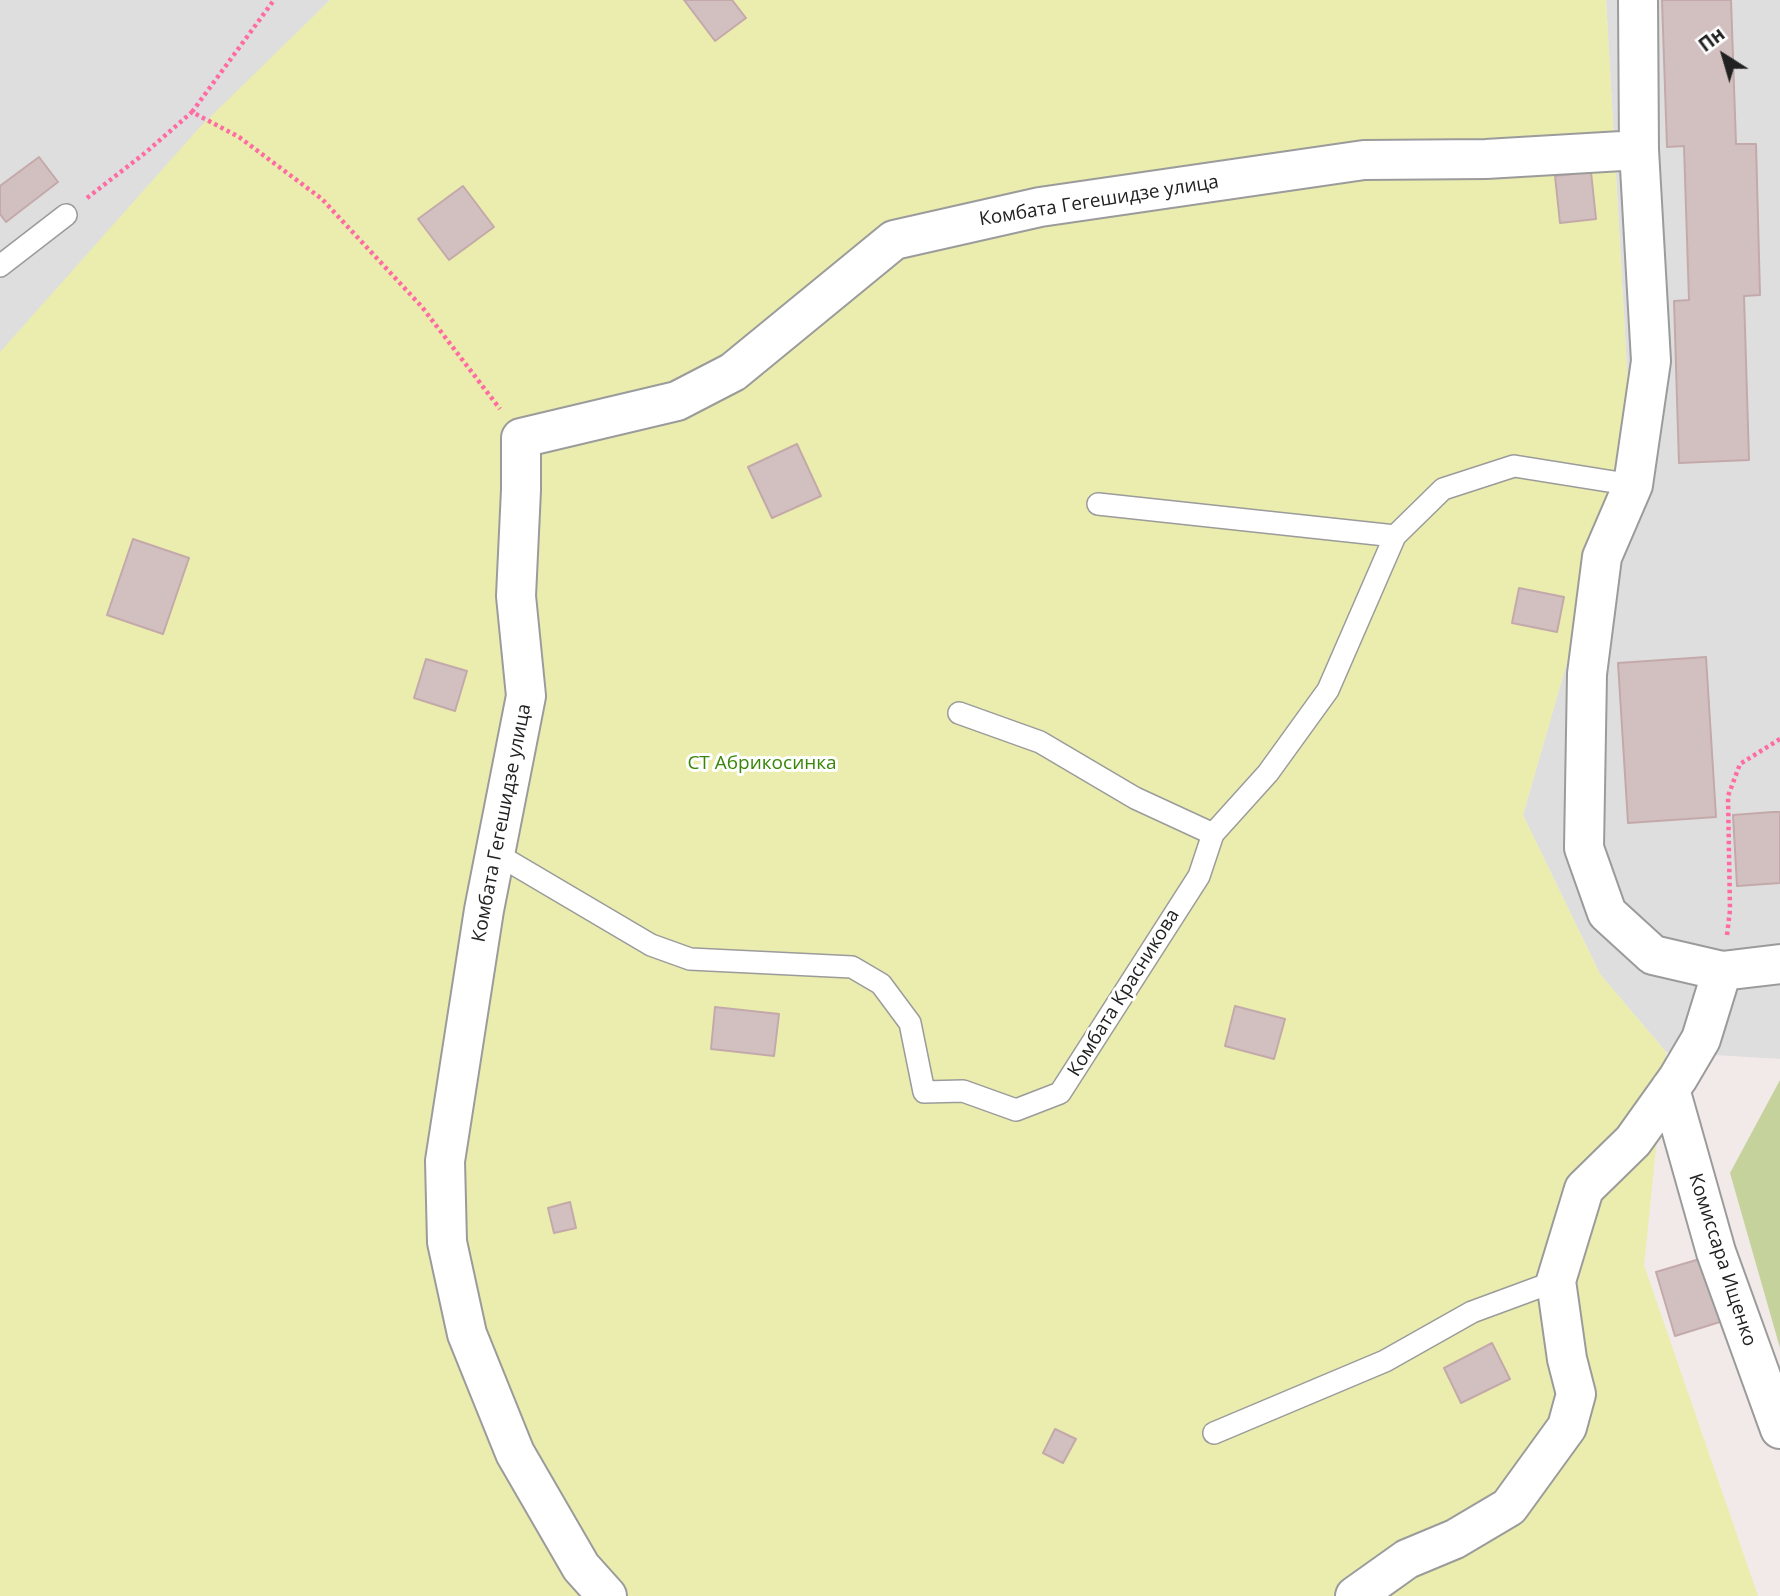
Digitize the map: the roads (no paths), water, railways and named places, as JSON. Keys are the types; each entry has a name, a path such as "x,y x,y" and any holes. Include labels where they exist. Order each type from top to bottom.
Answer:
{"street":[{"path":"1637,0 1639,150 1651,361 1633,485 1602,557 1587,674 1584,848 1607,913 1653,955 1722,971 1780,964"},
{"name":"Комбата Гегешидзе улица","path":"607,1596 581,1567 515,1453 467,1334 447,1242 445,1161 495,853 526,696 516,596 521,438 677,401 733,372 894,240 1040,207 1364,160 1486,159 1639,150"},
{"path":"1355,1596 1407,1559 1455,1539 1509,1507 1567,1427 1576,1394 1567,1359 1556,1281 1584,1189 1633,1141 1670,1089 1701,1039 1722,971"},
{"name":"Комиссара Ищенко","path":"1670,1089 1716,1252 1780,1429"}],"lane":[{"path":"0,266 66,215"},
{"name":"Комбата Красникова","path":"495,853 651,945 690,959 852,967 880,984 910,1023 924,1092 963,1091 1016,1110 1060,1093 1199,876 1213,834 1268,773 1328,690 1395,536 1443,489 1514,466 1633,485"},
{"path":"1098,504 1395,536"},
{"path":"959,713 1040,742 1135,798 1213,834"},
{"path":"1214,1433 1385,1361 1472,1312 1556,1281"}],"park label":[{"name":"СТ Абрикосинка","path":"762,764"}]}
